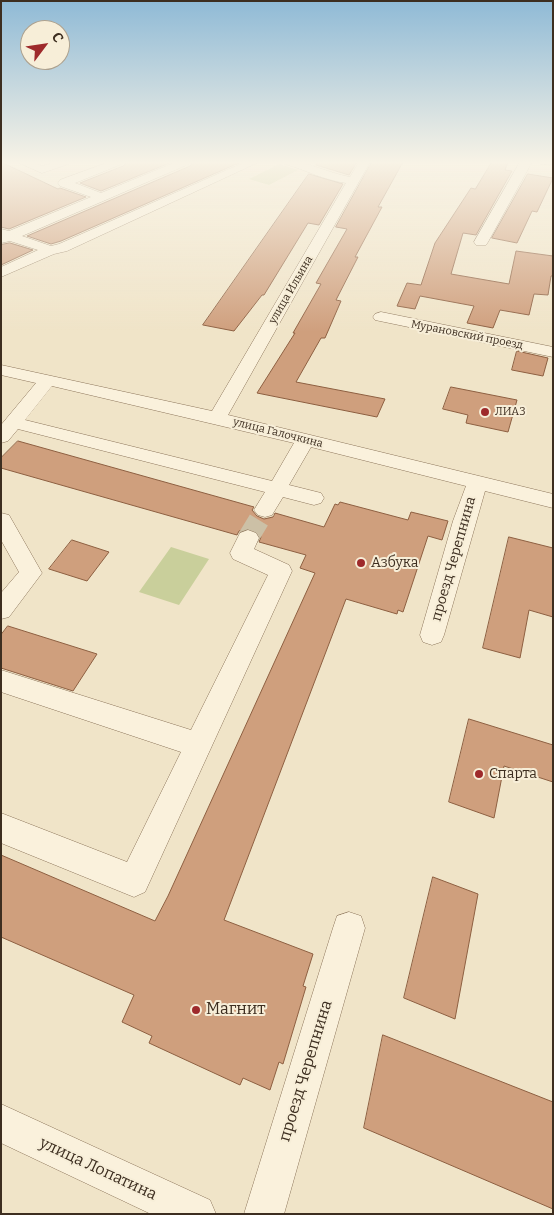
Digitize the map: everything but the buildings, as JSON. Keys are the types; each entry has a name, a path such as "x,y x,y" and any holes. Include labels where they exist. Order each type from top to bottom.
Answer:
{"street":[{"path":"4,236 47,219"},
{"path":"1,273 50,250 62,248 126,219"},
{"name":"улица Ильина","path":"217,418 331,219"},
{"path":"481,242 494,219"},
{"path":"4,236 50,250"},
{"name":"Мурановский проезд","path":"381,317 553,352"},
{"name":"улица Галочкина","path":"1,370 217,418 553,501"},
{"path":"47,380 8,430 314,498"},
{"path":"265,510 305,440"},
{"name":"проезд Черепнина","path":"432,636 464,521 477,483"},
{"path":"1,520 31,573 1,610"},
{"path":"1,828 134,881 280,572 241,553 248,538"},
{"path":"1,681 199,745"},
{"name":"проезд Черепнина","path":"264,1214 349,928"},
{"name":"улица Лопатина","path":"1,1123 196,1214"}],"green space":[{"path":"171,547 209,559 179,605 139,592"}],"tunnel":[{"path":"248,538 265,510"}],"place":[{"name":"ЛИАЗ","path":"485,412"},
{"name":"Азбука","path":"361,563"},
{"name":"Спарта","path":"479,774"},
{"name":"Магнит","path":"196,1010"}]}
